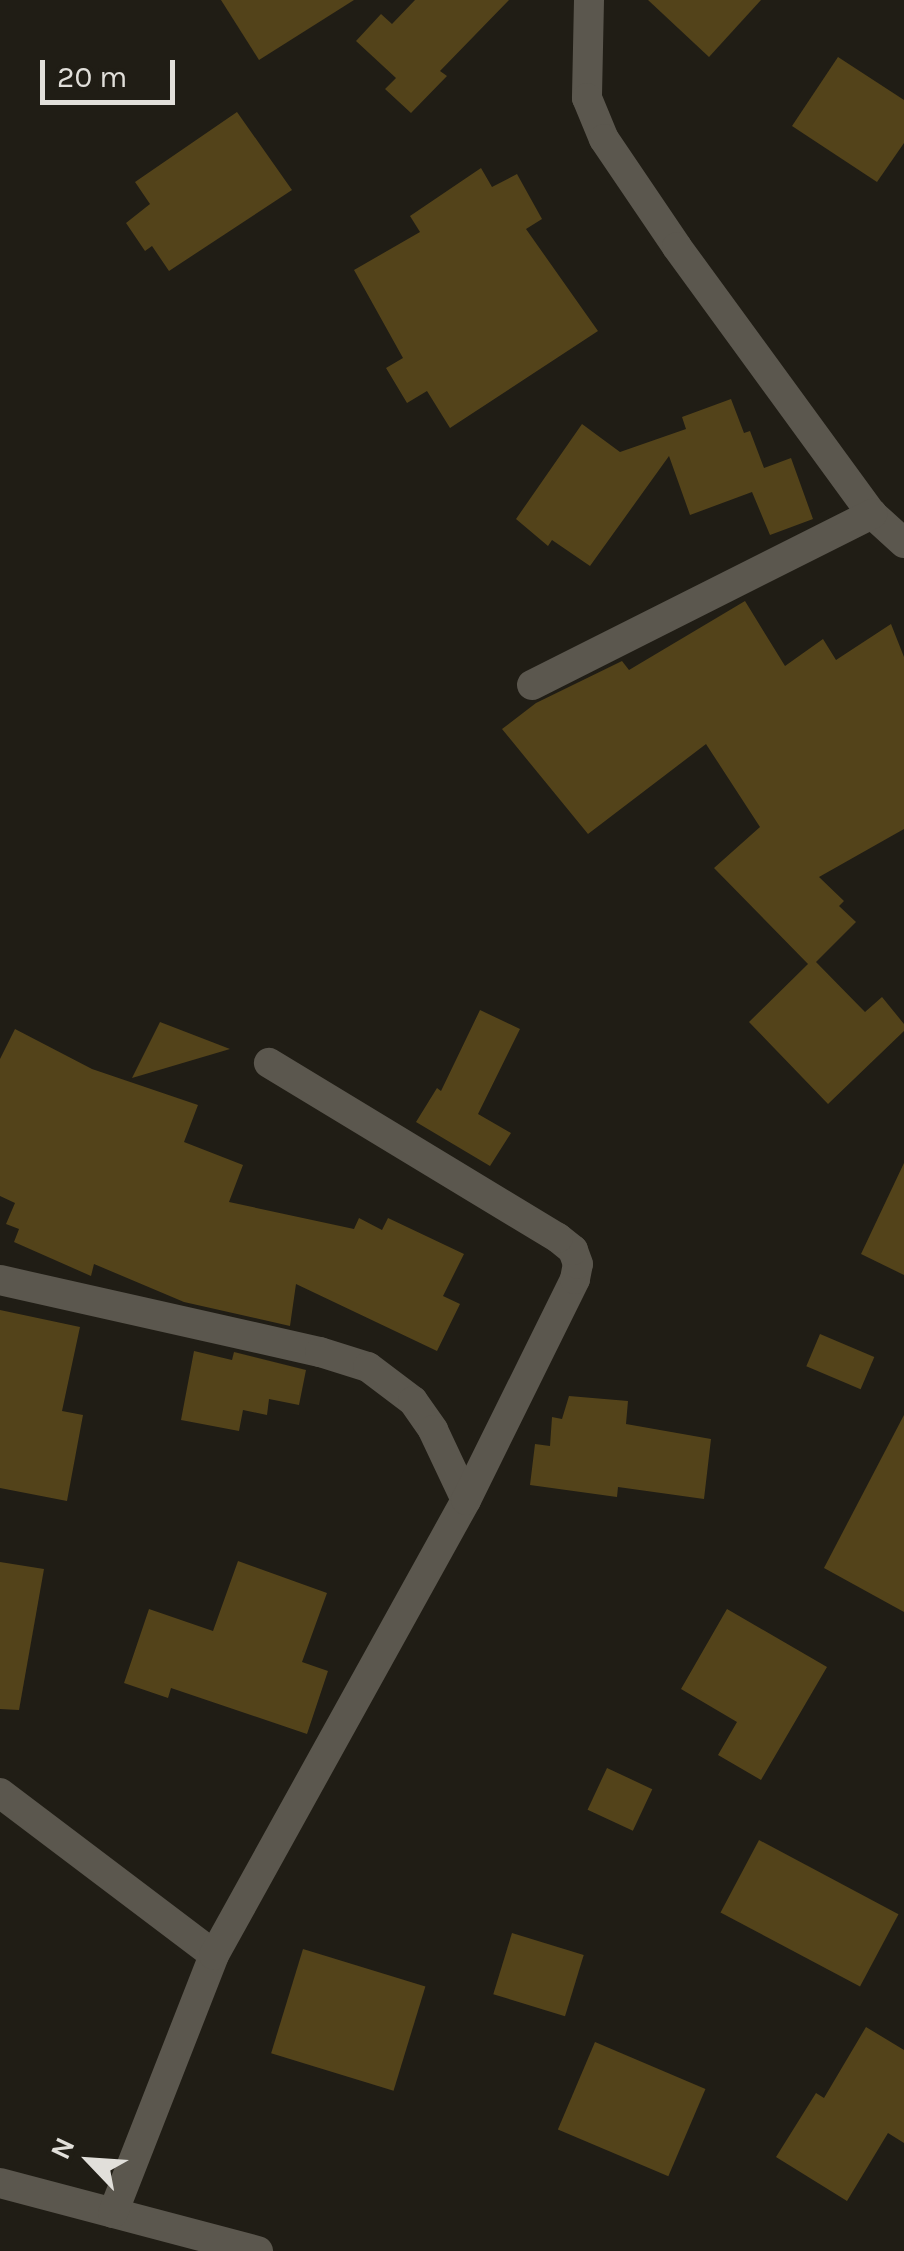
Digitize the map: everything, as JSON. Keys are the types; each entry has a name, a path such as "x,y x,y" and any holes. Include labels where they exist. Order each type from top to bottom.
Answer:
{"street":[{"path":"589,0 587,98 604,139 677,247 872,514 904,543"},
{"path":"532,685 872,514"},
{"path":"112,2213 214,1956 466,1500 575,1279 573,1250 269,1063"},
{"path":"0,1280 320,1352 368,1368 413,1401 433,1430 466,1500"},
{"path":"0,1793 214,1956"},
{"path":"0,2184 258,2251"}],"building":[{"path":"221,0 354,0 259,60"},
{"path":"415,0 509,0 440,71 447,76 411,113 385,89 396,78 356,41 381,14 392,24"},
{"path":"648,0 761,0 709,57"},
{"path":"838,57 904,100 904,143 877,182 792,126"},
{"path":"237,112 292,190 169,271 152,246 145,251 126,223 150,204 135,182"},
{"path":"481,168 492,187 517,174 542,219 526,229 598,331 450,428 427,391 407,403 386,368 403,358 354,270 420,232 410,216"},
{"path":"731,399 744,433 750,431 764,468 791,458 813,519 770,535 752,492 690,515 669,456 590,566 552,540 548,546 516,519 582,424 620,452 686,429 682,417"},
{"path":"745,601 785,666 823,639 836,660 891,624 904,657 904,829 819,877 844,901 839,906 856,922 816,962 865,1012 882,997 904,1024 904,1031 828,1104 749,1022 808,964 714,868 760,827 706,744 588,834 502,729 536,703 622,661 629,670"},
{"path":"480,1010 520,1029 478,1114 511,1133 490,1166 416,1122 437,1088 441,1091"},
{"path":"160,1022 230,1049 132,1078"},
{"path":"15,1029 92,1069 198,1105 184,1142 243,1165 229,1202 354,1229 359,1218 382,1230 388,1218 464,1254 443,1296 460,1304 437,1351 296,1284 290,1326 184,1302 94,1264 91,1276 14,1242 19,1229 6,1224 15,1203 0,1196 0,1059"},
{"path":"904,1163 904,1275 861,1254"},
{"path":"0,1310 80,1327 62,1411 83,1415 67,1501 0,1488"},
{"path":"820,1334 874,1357 861,1389 806,1366"},
{"path":"194,1351 232,1360 234,1352 306,1370 299,1405 269,1399 267,1415 243,1410 239,1431 181,1420"},
{"path":"569,1396 628,1401 626,1424 711,1439 704,1499 618,1487 617,1497 530,1485 535,1444 550,1446 552,1417 562,1419"},
{"path":"904,1415 904,1612 824,1568"},
{"path":"238,1561 327,1593 302,1662 328,1671 307,1734 171,1688 168,1698 124,1683 149,1609 213,1631"},
{"path":"0,1562 44,1569 19,1710 0,1709"},
{"path":"727,1609 827,1667 761,1780 718,1755 737,1722 681,1689"},
{"path":"607,1768 652,1789 633,1831 588,1810"},
{"path":"759,1840 899,1914 860,1987 721,1912"},
{"path":"512,1933 584,1955 565,2016 493,1994"},
{"path":"303,1949 425,1986 394,2091 271,2053"},
{"path":"866,2027 904,2050 904,2143 888,2133 847,2201 776,2157 816,2093 824,2098"},
{"path":"595,2042 705,2089 668,2176 558,2129"}]}
